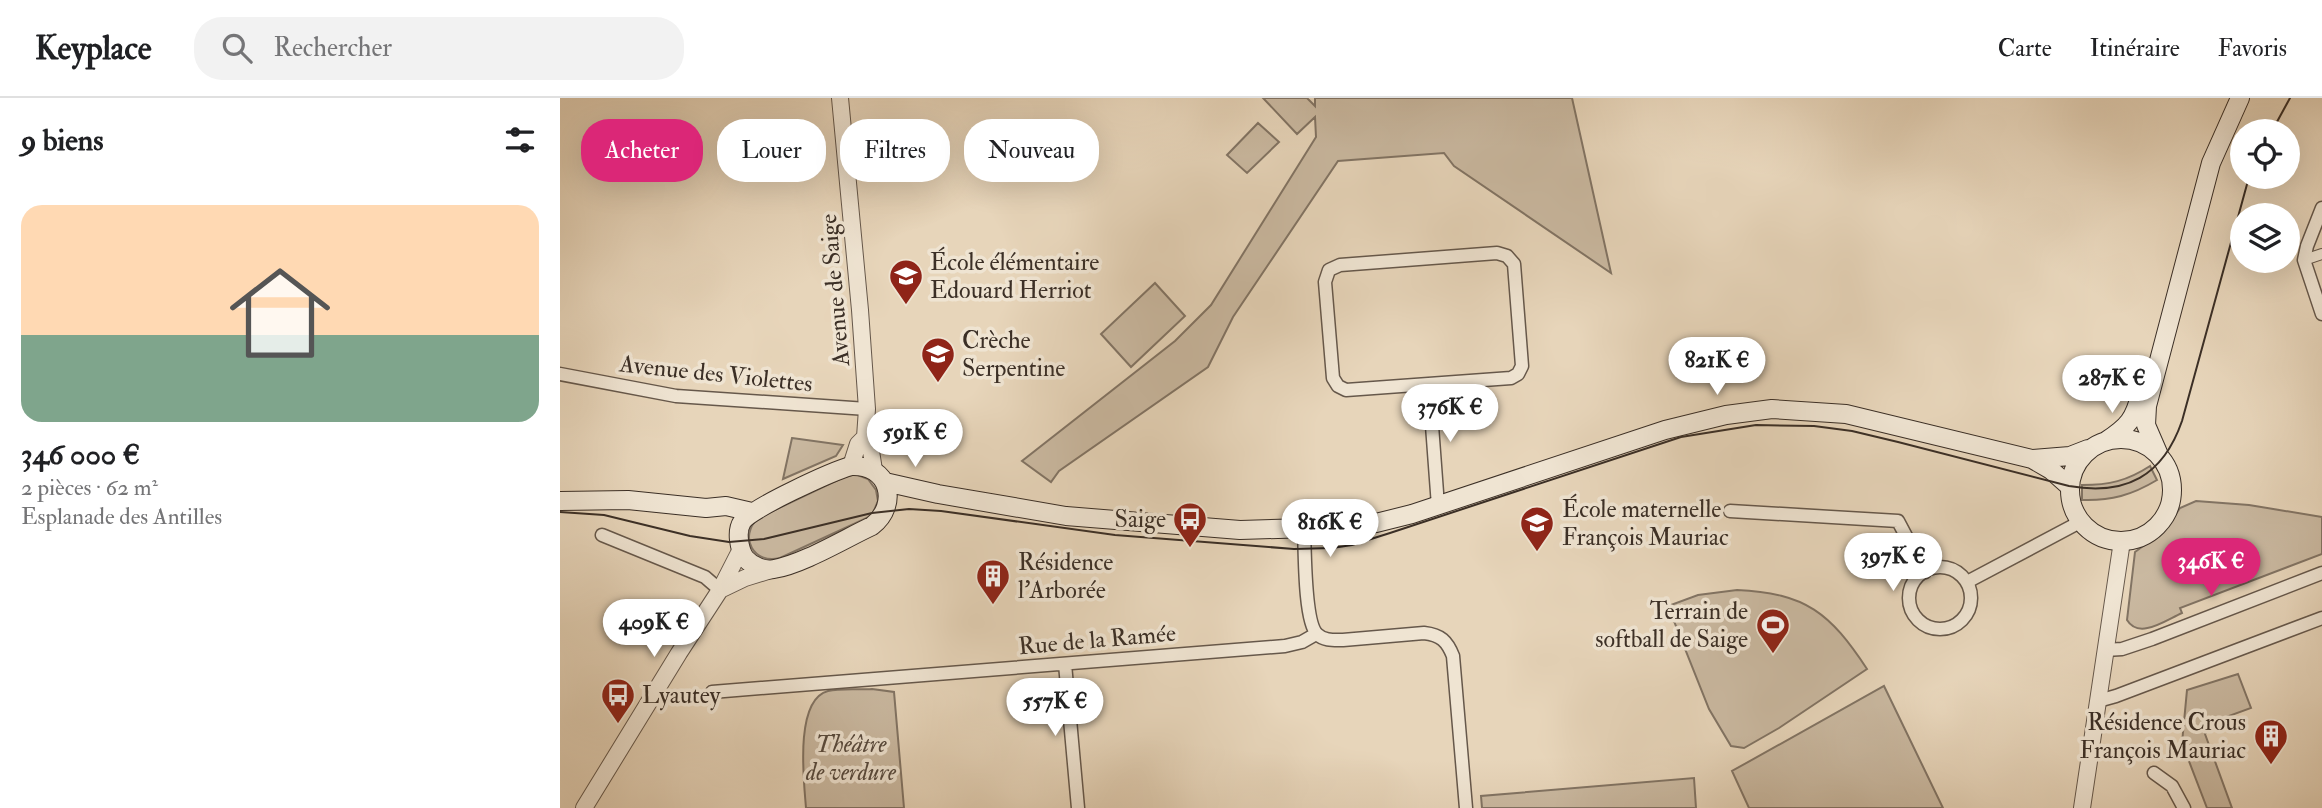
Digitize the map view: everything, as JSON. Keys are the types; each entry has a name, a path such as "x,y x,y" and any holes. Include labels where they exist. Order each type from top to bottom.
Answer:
{"main road":[{"path":"2032,459 2070,456 2126,429 2138,406 2200,169 2229,98"},
{"path":"2158,455 2134,440 2120,439 2098,444 2080,458 2069,486 2073,510 2080,522 2099,536 2122,541 2151,531 2163,520 2170,505 2171,477 2158,455 2146,425 2147,406 2211,163 2240,98"},
{"path":"746,518 851,466 861,466 879,476 938,494 1066,516 1240,530 1260,536 1358,535 1377,530 1412,514 1686,424 1772,409 1846,414 2032,459 2051,470 2069,486"},
{"path":"746,518 741,549 744,557 754,566 771,570 789,565 880,520 888,494 879,476"},
{"path":"886,507 905,498 938,494"},
{"path":"560,501 628,500 706,508 726,506 746,518"}],"street":[{"name":"Avenue de Saige","path":"840,98 867,409 865,437 879,476"},
{"path":"2322,208 2304,260 2322,314"},
{"path":"1497,253 1507,256 1514,264 1522,366 1520,371 1511,378 1429,385 1346,390 1338,387 1333,378 1325,282 1329,270 1340,265 1497,253"},
{"path":"2304,260 2322,254"},
{"name":"Avenue des Violettes","path":"560,374 676,396 867,409"},
{"path":"1429,385 1438,506"},
{"name":"Avenue de Saige","path":"851,466 858,444 865,437"},
{"path":"1730,511 1898,521 1925,572"},
{"path":"1967,582 2080,522"},
{"path":"602,534 705,577 720,590"},
{"path":"1304,534 1310,619 1316,634 1330,640 1343,640 1424,633 1434,634 1448,644 1453,656 1466,808"},
{"path":"2082,808 2122,541"},
{"path":"584,808 720,590 741,549"},
{"path":"1943,568 1952,570 1967,582 1970,592 1968,611 1955,626 1935,629 1917,619 1909,602 1912,584 1925,572 1943,568"},
{"path":"720,590 771,570"},
{"path":"2105,650 2132,646 2322,573"},
{"path":"2098,701 2322,618"},
{"name":"Rue de la Ramée","path":"712,692 1286,646 1302,642 1316,634"},
{"path":"1065,664 1078,808"},
{"path":"2154,773 2172,786 2183,808"}],"green space":[{"path":"1263,98 1307,98 1315,106 1315,98 1572,98 1611,273 1454,166 1444,153 1338,161 1233,317 1208,367 1059,471 1051,482 1022,461 1175,341 1211,305 1316,137 1315,117 1297,134"},
{"path":"1258,123 1279,142 1247,173 1227,155"},
{"path":"1155,283 1185,316 1131,367 1101,334"},
{"path":"792,438 843,445 836,456 783,479"},
{"path":"2150,466 2157,480 2148,485 2112,498 2082,500 2082,485 2118,481"},
{"path":"855,474 868,479 876,490 878,501 869,517 780,558 763,557 752,548 749,533 758,518"},
{"path":"2196,501 2249,505 2322,517 2322,554 2180,608 2182,613 2153,627 2132,626 2127,620 2135,552 2165,530 2180,508"},
{"name":"Terrain de softball de Saige","path":"1737,590 1781,596 1814,610 1841,633 1867,669 1744,748 1731,746 1709,709 1668,606 1698,595"},
{"path":"2238,674 2251,708 2215,721 2205,734 2232,808 2207,808 2182,743 2187,690"},
{"path":"1884,686 1943,808 1749,808 1732,771"},
{"name":"Théâtre de verdure","path":"872,689 894,692 904,808 806,808 803,762 810,709 817,698 828,691"},
{"path":"1694,778 1696,808 1482,808 1481,796"}],"tram line":[{"path":"2279,119 2290,98"},
{"path":"560,512 604,515 690,536 729,542 764,539 872,513 909,509 1115,535 1294,549 1332,548 1352,545 1390,533 1681,437 1756,425 1814,426 1852,431 2069,486 2108,488 2140,478 2164,456 2174,440 2182,421 2246,189"}],"place":[{"name":"École élémentaire Edouard Herriot","path":"906,306"},
{"name":"Crèche Serpentine","path":"938,384"},
{"name":"Saige","path":"1190,549"},
{"name":"École maternelle François Mauriac","path":"1537,553"},
{"name":"Résidence l'Arborée","path":"993,606"},
{"name":"Terrain de softball de Saige","path":"1773,655"},
{"name":"Lyautey","path":"618,725"},
{"name":"Résidence Crous François Mauriac","path":"2271,766"}]}
